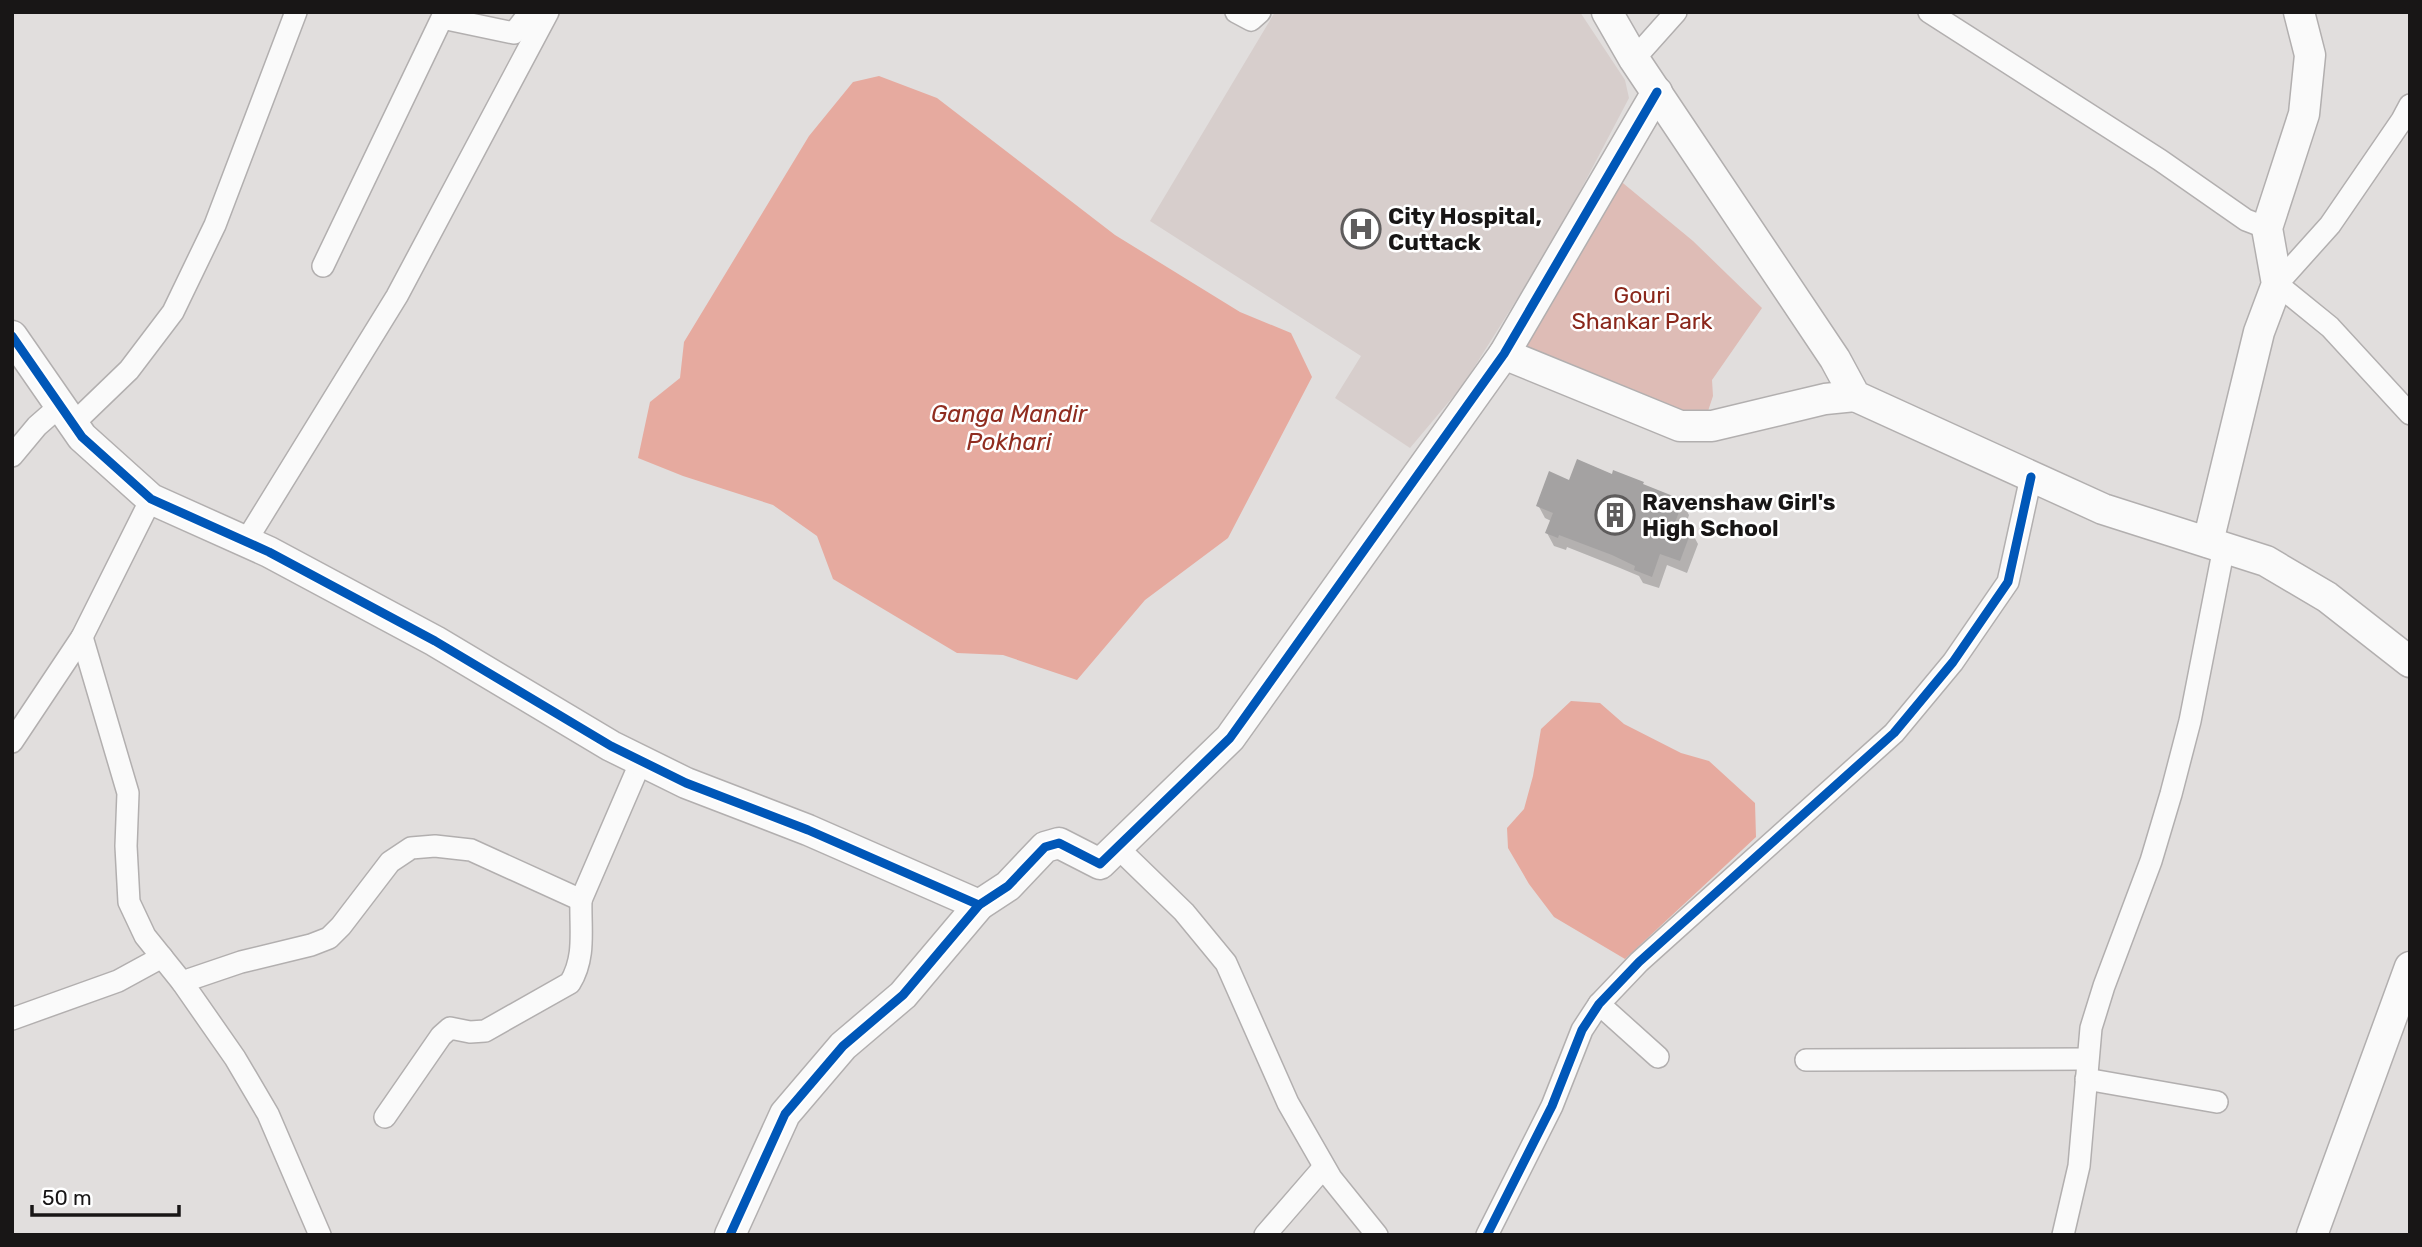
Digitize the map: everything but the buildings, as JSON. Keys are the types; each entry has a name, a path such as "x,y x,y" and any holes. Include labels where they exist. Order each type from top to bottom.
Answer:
{"street":[{"path":"12,456 37,426 67,415 129,370 173,312 215,225 296,12"},
{"path":"323,266 442,18 514,33 530,12"},
{"path":"246,541 397,296 548,12"},
{"path":"1236,12 1251,20 1260,12"},
{"path":"1607,12 1634,59 1835,359 1855,396"},
{"path":"1634,59 1676,12"},
{"path":"1929,12 2160,160 2246,220 2267,228"},
{"path":"2299,12 2310,55 2304,114 2267,228 2277,284 2330,327 2410,414"},
{"path":"730,1235 785,1114 844,1046 903,995 979,905 1008,886 1045,847 1059,843 1100,864 1230,738 1504,354 1657,92"},
{"path":"2063,1235 2079,1166 2091,1028 2151,861 2190,721 2216,545 2259,332 2277,284 2330,225 2410,105"},
{"path":"12,336 92,447 151,499 269,552 435,641 611,746 641,761 686,783 808,830 979,905"},
{"path":"1504,354 1680,426 1712,426 1825,399 1855,396 2103,509 2266,561 2327,597 2410,662"},
{"path":"1487,1235 1552,1106 1582,1030 1599,1004 1639,962 1895,733 1953,662 2008,582 2031,477"},
{"path":"12,742 82,637 151,499"},
{"path":"82,637 128,793 126,846 129,902 145,936 182,982 235,1058 268,1114 320,1235"},
{"path":"385,1117 441,1036 450,1028 470,1032 485,1031 570,983 576,972 583,944 581,900 641,761"},
{"path":"182,982 241,962 329,938 390,862 411,848 435,846 471,850 581,900"},
{"path":"1117,848 1184,912 1226,963 1288,1103 1331,1178 1377,1235"},
{"path":"12,1018 118,981 162,957"},
{"path":"2312,1235 2410,967"},
{"path":"1599,1004 1658,1057"},
{"path":"1806,1060 2087,1069 2217,1102"},
{"path":"1265,1235 1324,1167"}],"shaded area":[{"name":"City Hospital, Cuttack","path":"1275,12 1580,12 1625,80 1629,98 1556,237 1463,385 1410,448 1335,398 1361,356 1150,221"}],"green space":[{"name":"Gouri Shankar Park","path":"1618,179 1693,241 1762,308 1712,380 1713,396 1708,411 1695,417 1664,410 1526,346"}],"water":[{"name":"Ganga Mandir Pokhari","path":"879,76 937,98 1115,235 1240,312 1291,333 1312,377 1228,538 1145,600 1077,680 1003,655 957,653 833,579 817,536 773,505 683,476 638,458 650,402 680,378 684,342 809,136 853,82"},
{"path":"1571,701 1600,703 1624,724 1681,753 1709,761 1755,803 1756,837 1625,959 1554,917 1529,884 1508,848 1507,828 1524,809 1541,729"}],"cycle path":[{"path":"730,1235 785,1114 843,1046 903,995 979,905 1008,886 1045,847 1059,843 1100,864 1230,738 1504,354 1657,92"},
{"path":"12,336 82,437 151,499 269,552 435,641 611,746 686,783 808,830 979,905"},
{"path":"1487,1235 1552,1106 1582,1030 1599,1004 1639,962 1894,733 1953,662 2008,582 2031,477"}],"place":[{"name":"City Hospital, Cuttack","path":"1361,229"},
{"name":"Ravenshaw Girl's High School","path":"1615,515"}]}
